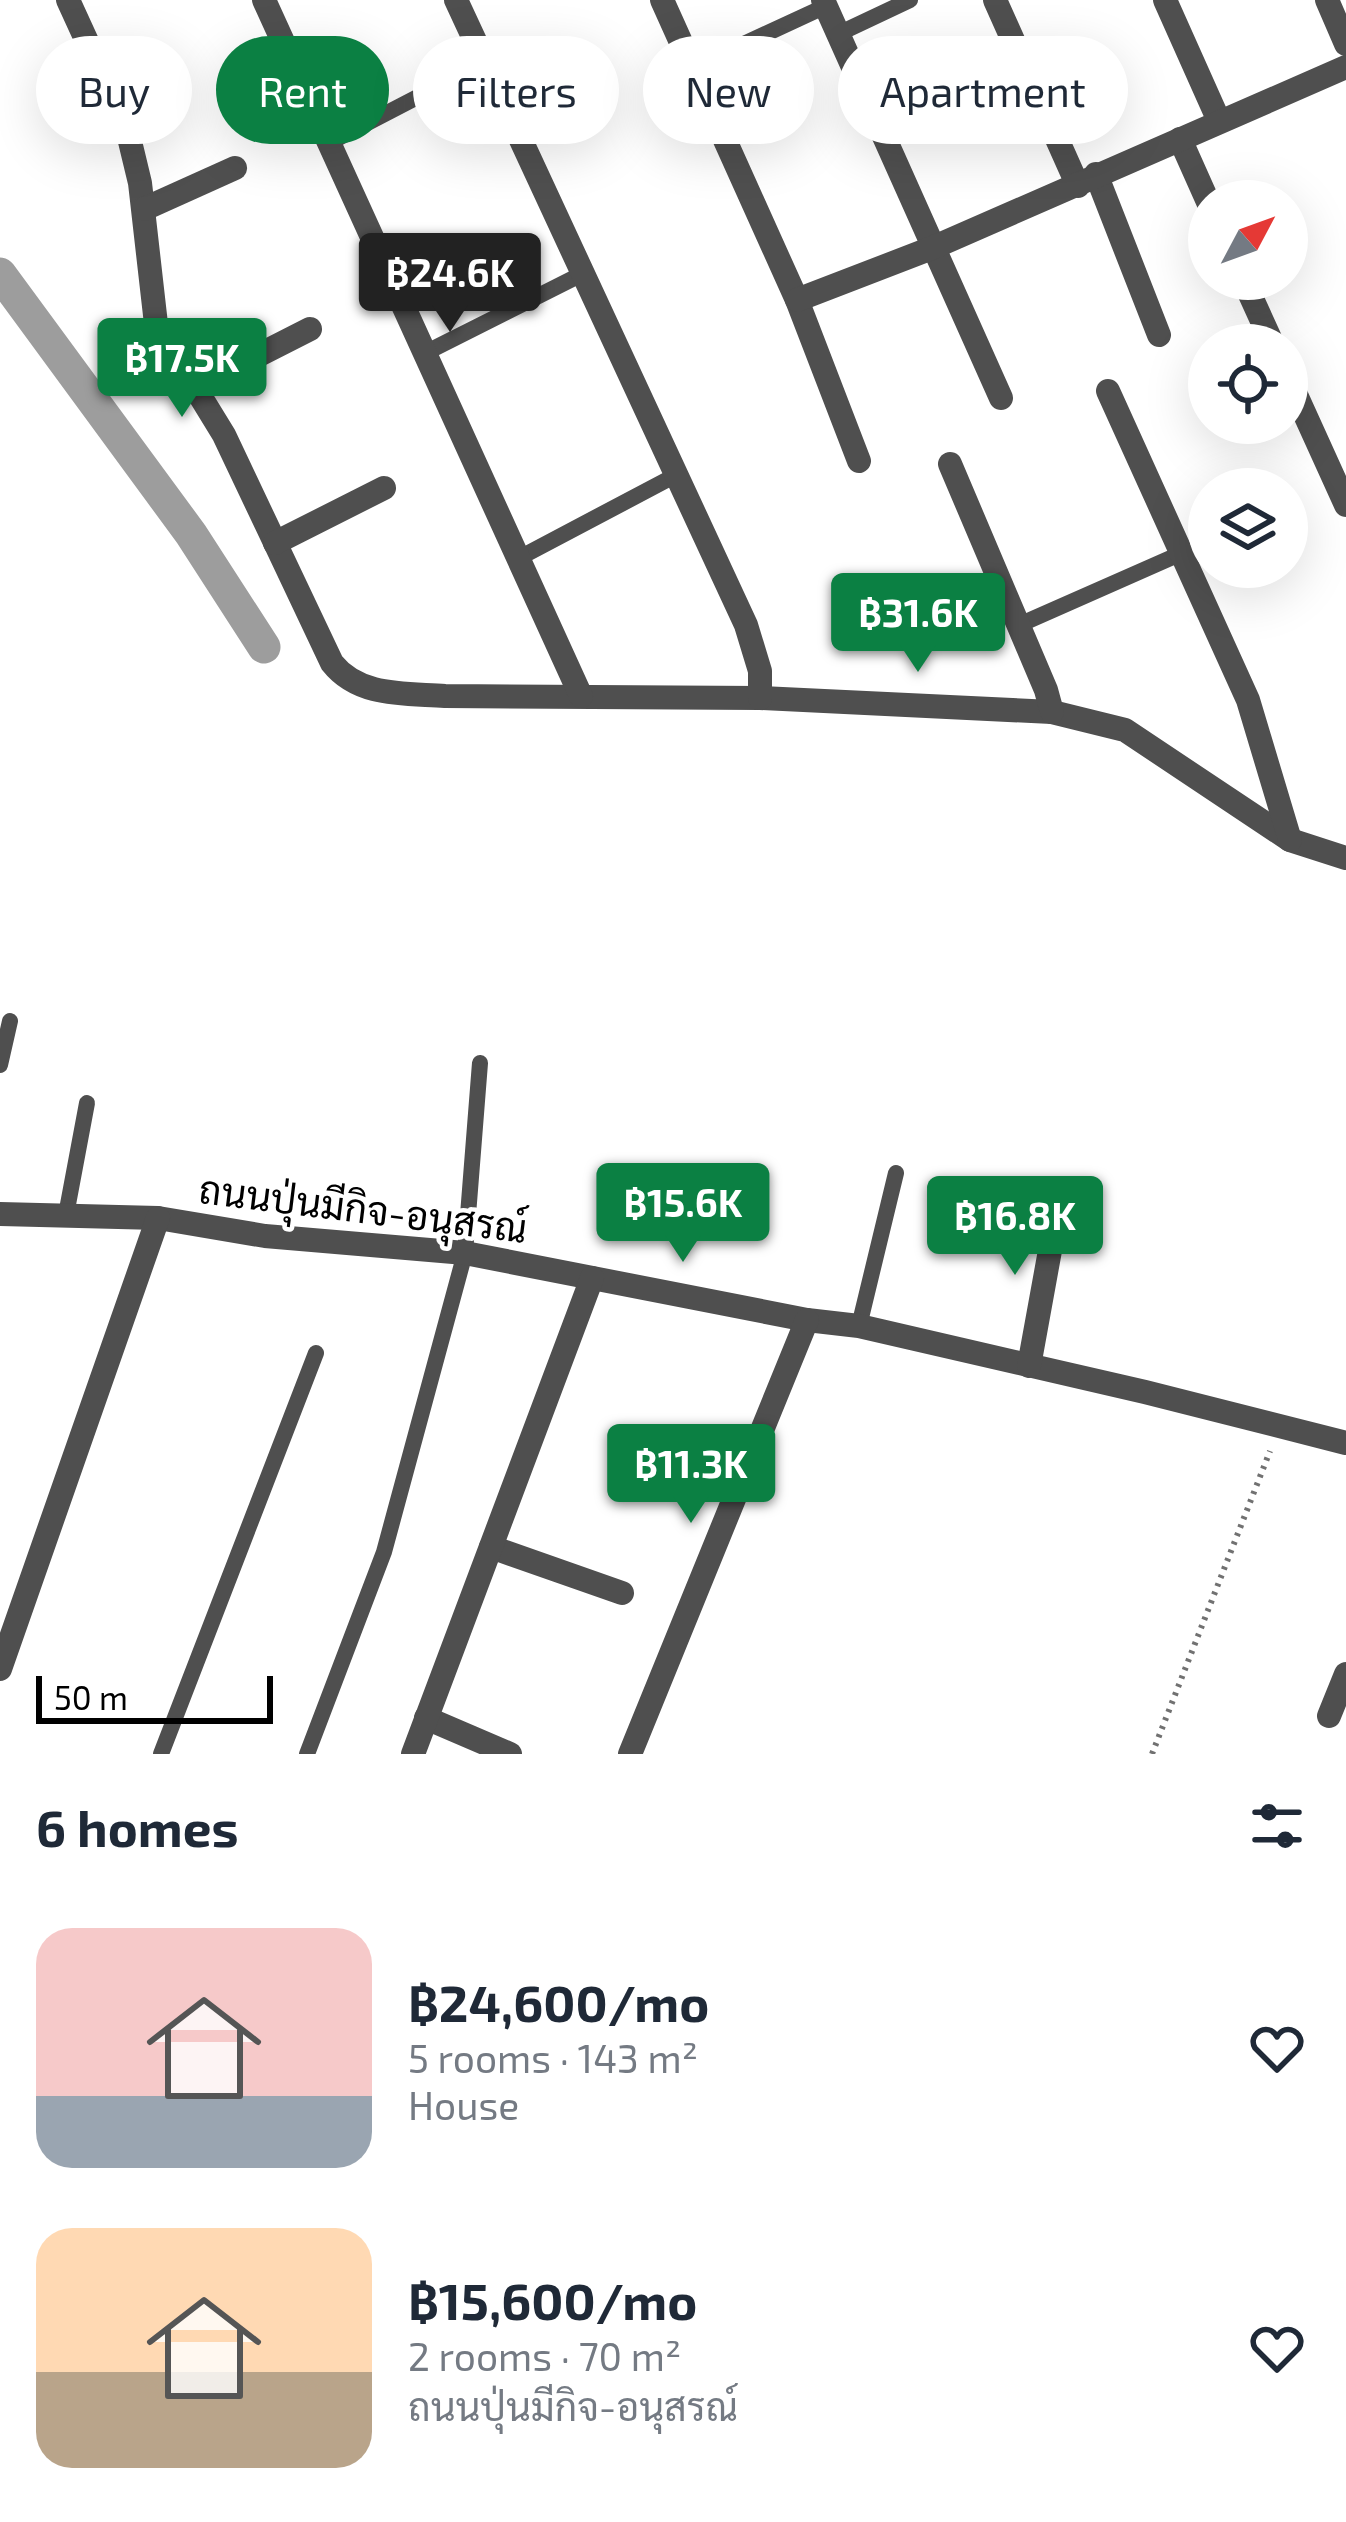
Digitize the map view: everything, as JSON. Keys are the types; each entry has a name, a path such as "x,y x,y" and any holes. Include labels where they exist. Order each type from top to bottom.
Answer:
{"street":[{"path":"264,0 280,36"},
{"path":"456,0 473,36"},
{"path":"662,0 678,36"},
{"path":"994,0 1087,180 1159,335"},
{"path":"1165,0 1219,121"},
{"path":"1327,0 1346,44"},
{"path":"76,3 127,129 144,209 156,324 224,435 332,663 346,681 394,692 445,696 760,698 1052,712 1125,730 1290,840 1346,858"},
{"path":"825,3 1001,398"},
{"path":"797,300 932,248 1346,67"},
{"path":"1180,139 1198,180"},
{"path":"329,144 581,696"},
{"path":"523,144 746,625 760,671 760,698"},
{"path":"726,144 797,300 859,461"},
{"path":"144,209 235,168"},
{"path":"196,387 310,329"},
{"path":"1108,391 1248,700 1290,840"},
{"path":"1308,422 1346,505"},
{"path":"950,464 1052,712"},
{"path":"275,543 384,488"},
{"path":"1029,1366 1059,1201"},
{"name":"ถนนปุ่นมีกิจ-อนุสรณ์","path":"0,1214 158,1218 265,1237 465,1253 859,1327 1346,1444"},
{"path":"0,1669 158,1218"},
{"path":"413,1754 592,1278"},
{"path":"630,1754 807,1320"},
{"path":"490,1547 622,1593"},
{"path":"1329,1716 1346,1674"},
{"path":"426,1718 511,1754"}],"lane":[{"path":"838,34 910,0"},
{"path":"757,36 825,3"},
{"path":"425,353 584,273"},
{"path":"519,558 678,474"},
{"path":"1019,625 1182,553"},
{"path":"0,1065 10,1021"},
{"path":"307,1754 384,1552 465,1253 480,1063"},
{"path":"66,1215 87,1103"},
{"path":"859,1327 896,1173"},
{"path":"161,1754 316,1353"}],"path":[{"path":"1152,1754 1280,1426"}],"waterway":[{"path":"0,274 191,534 264,647"}]}
